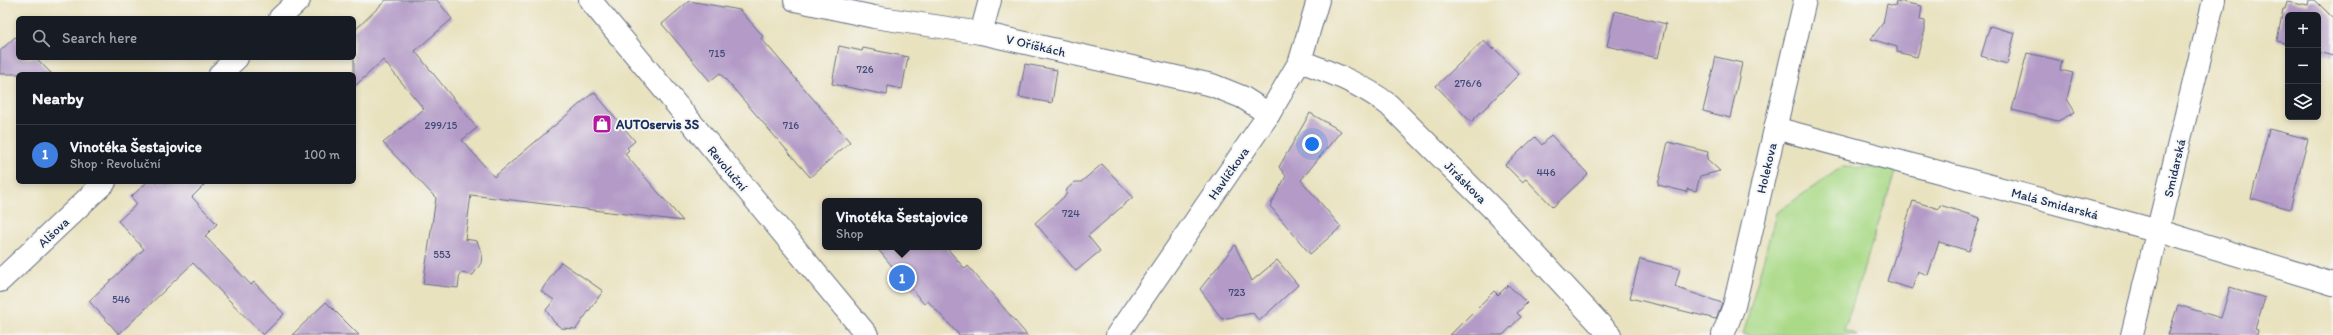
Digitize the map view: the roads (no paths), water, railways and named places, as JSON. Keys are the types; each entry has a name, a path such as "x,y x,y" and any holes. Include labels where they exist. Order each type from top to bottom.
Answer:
{"street":[{"path":"282,16 299,0"},
{"name":"Revoluční","path":"590,0 867,335"},
{"name":"V Oříškách","path":"796,0 874,18 981,33 1212,85 1228,90 1269,114"},
{"path":"981,33 990,0"},
{"name":"Havlíčkova","path":"1121,333 1269,114 1300,61 1318,0"},
{"name":"Holekova","path":"1723,335 1734,306 1805,0"},
{"name":"Smidarská","path":"2132,335 2159,231 2214,0"},
{"path":"222,72 235,60"},
{"name":"Jiráskova","path":"1300,61 1352,81 1372,92 1389,105 1495,211 1610,335"},
{"name":"Malá Smidarská","path":"1775,128 2159,231 2333,284"},
{"name":"Alšova","path":"0,281 104,184"}],"place":[{"name":"AUTOservis 3S","path":"602,124"},
{"name":"Vinotéka Šestajovice","path":"902,278"}]}
